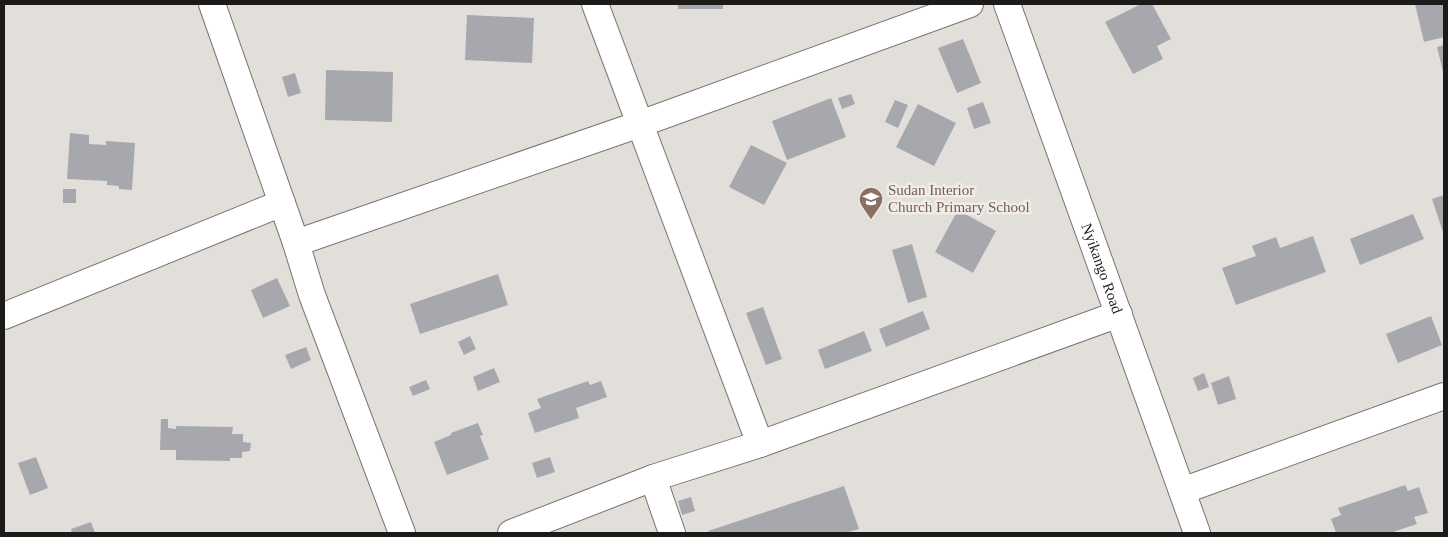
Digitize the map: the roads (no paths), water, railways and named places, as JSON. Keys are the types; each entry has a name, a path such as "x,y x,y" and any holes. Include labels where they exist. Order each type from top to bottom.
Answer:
{"street":[{"path":"212,4 296,243 312,295 402,533"},
{"path":"595,4 760,444"},
{"path":"296,243 640,124 970,4"},
{"name":"Nyikango Road","path":"1007,4 1197,533"},
{"path":"4,316 282,203"},
{"path":"511,533 653,478 760,444 1119,314"},
{"path":"1182,491 1444,396"},
{"path":"653,478 672,533"}],"place":[{"name":"Sudan Interior Church Primary School","path":"871,220"}]}
